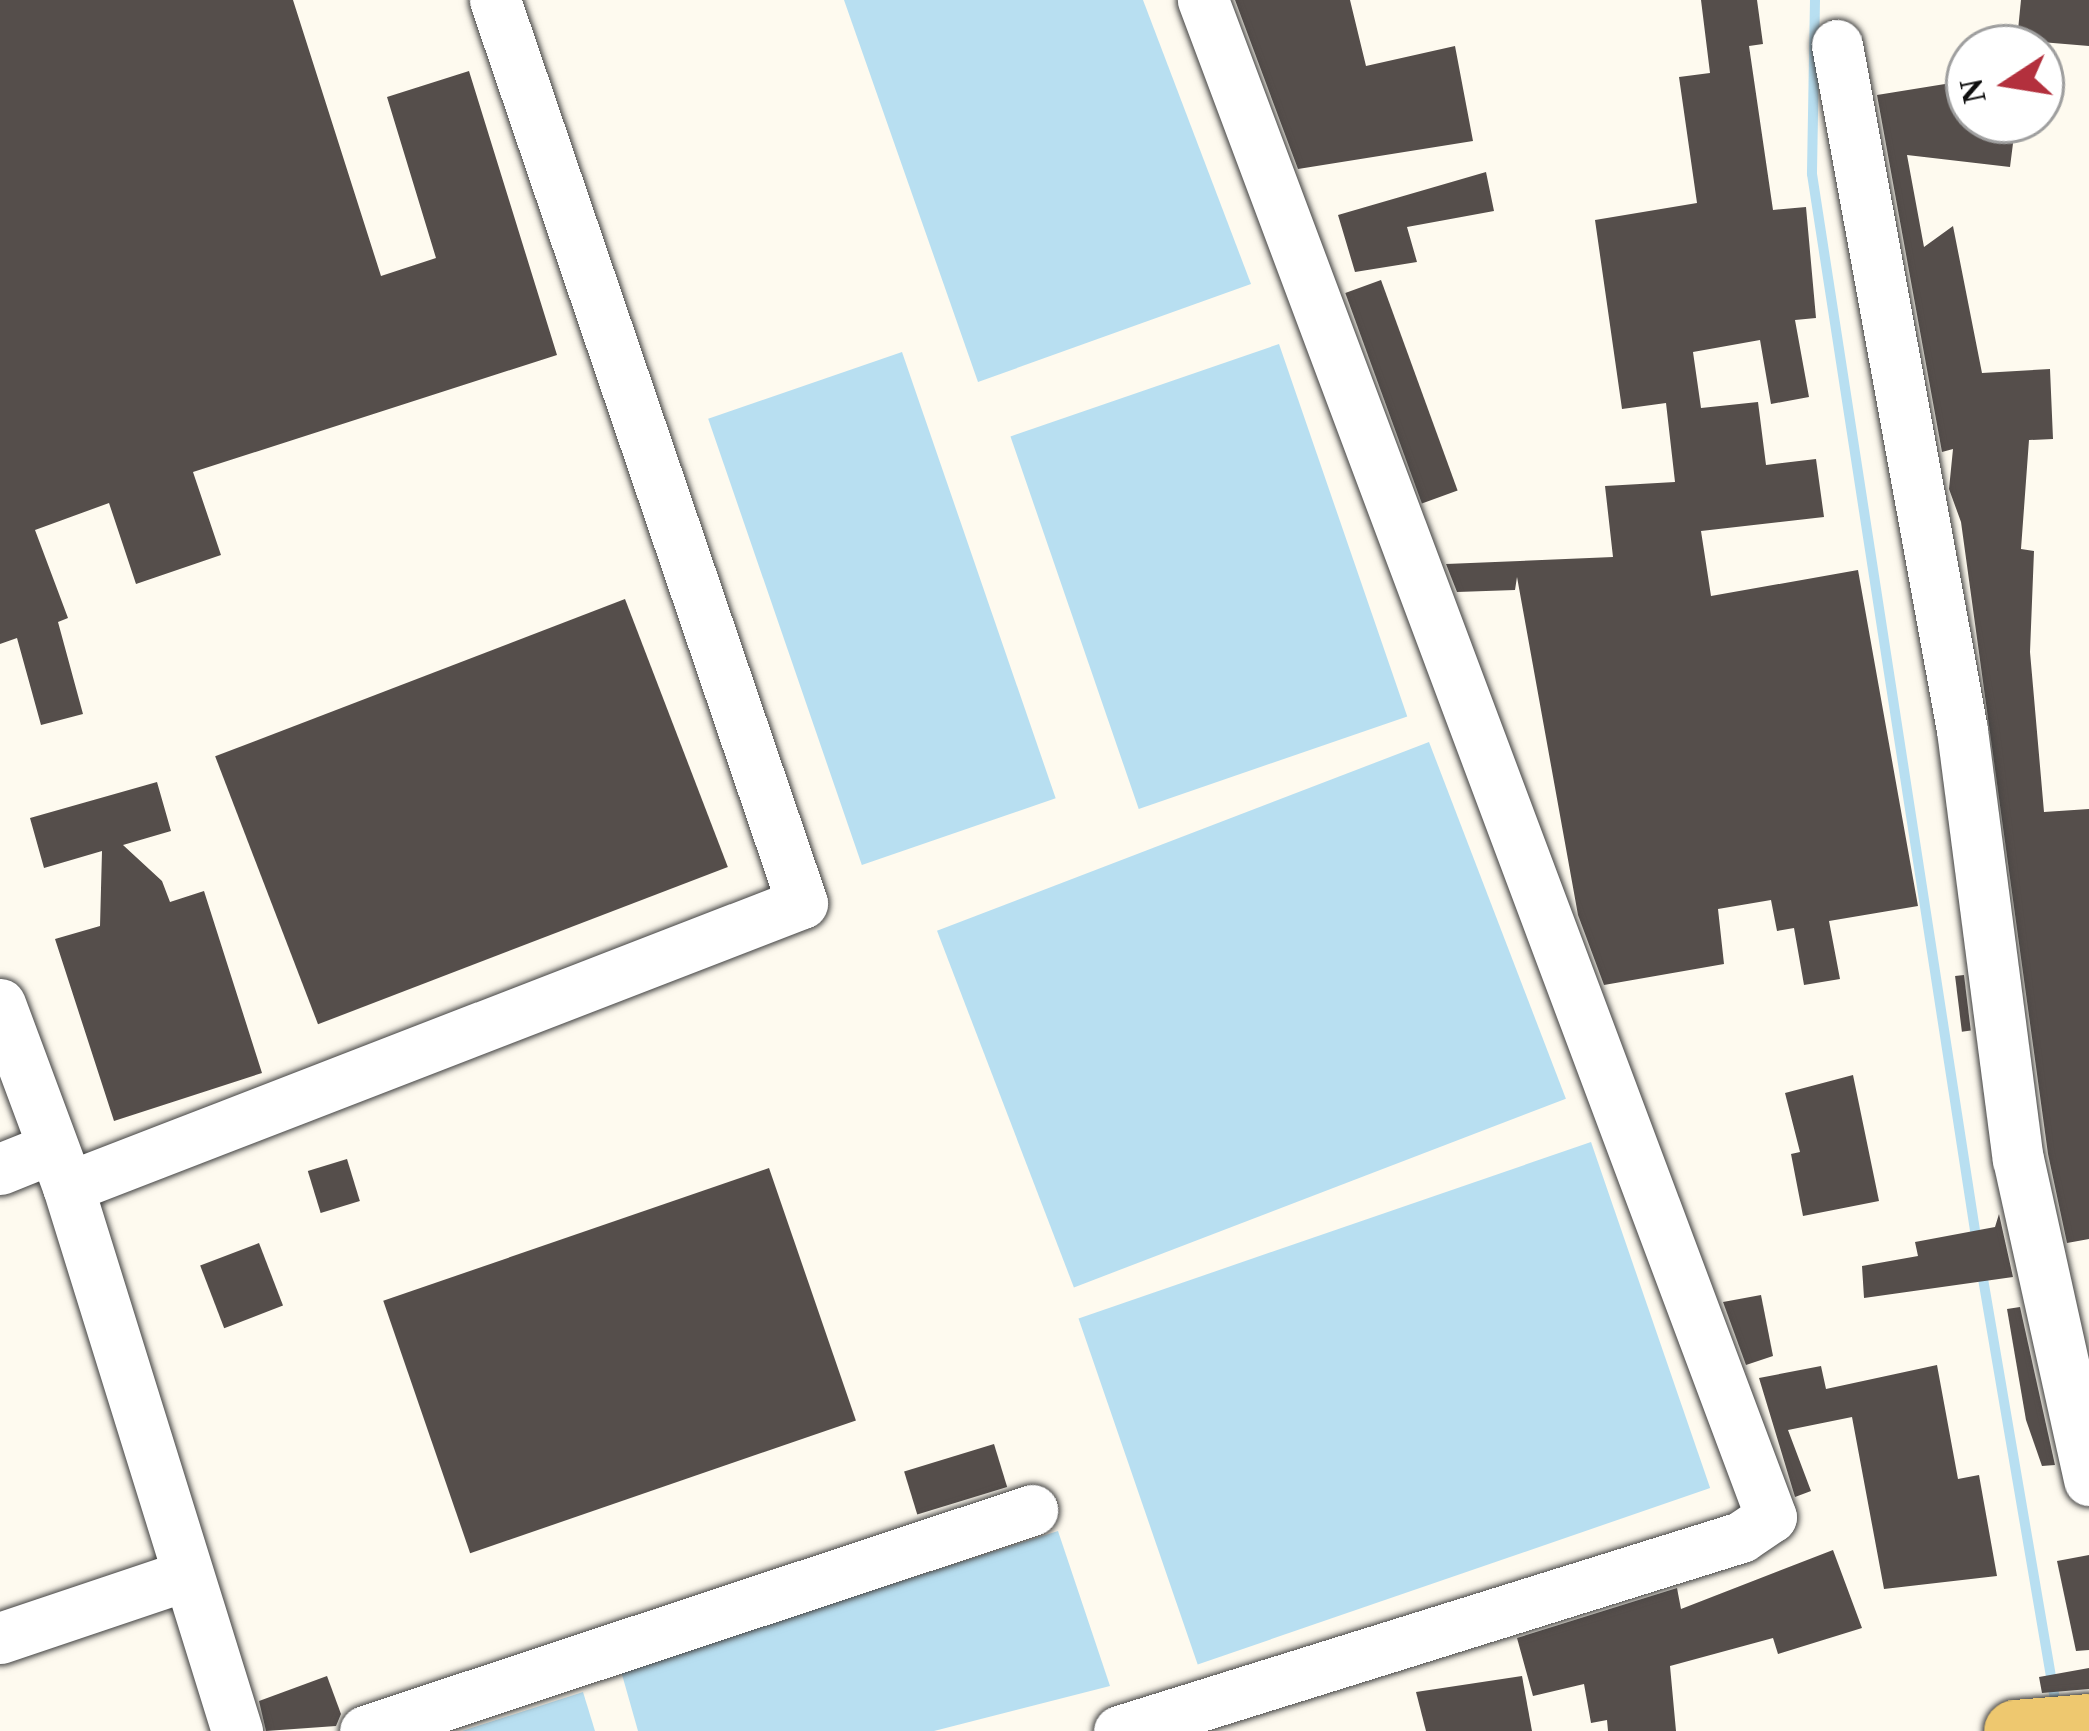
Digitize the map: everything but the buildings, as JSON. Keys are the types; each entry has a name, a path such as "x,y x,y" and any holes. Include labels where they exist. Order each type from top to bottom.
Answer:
{"main road":[{"path":"2018,1731 2089,1725"}],"street":[{"path":"0,1169 59,1168 802,903 495,0"},
{"path":"1119,1731 1742,1537 1771,1517 1203,0"},
{"path":"1838,45 1962,730 2018,1159 2089,1480"},
{"path":"0,1004 59,1168 237,1731"},
{"path":"365,1731 1032,1510"},
{"path":"0,1638 187,1575"}],"water":[{"path":"844,0 1143,0 1251,284 978,382"},
{"path":"1279,344 1407,717 1139,809 1010,436"},
{"path":"902,352 1056,798 862,865 708,419"},
{"path":"1429,742 1566,1099 1074,1287 937,931"},
{"path":"1591,1142 1710,1488 1198,1665 1079,1318"},
{"path":"1058,1531 1110,1686 934,1731 638,1731 621,1671"},
{"path":"583,1692 595,1731 462,1731"}],"waterway":[{"path":"1815,0 1812,174 1977,1243"},
{"path":"1981,1267 2057,1710"}]}
